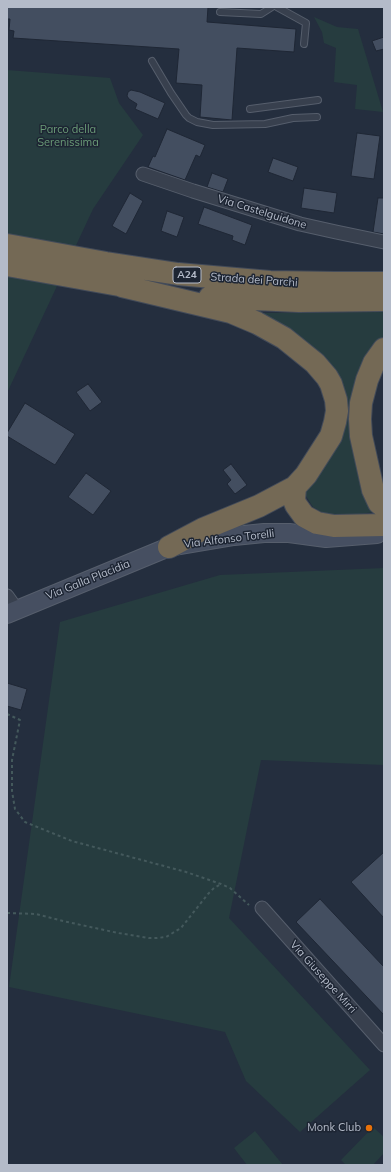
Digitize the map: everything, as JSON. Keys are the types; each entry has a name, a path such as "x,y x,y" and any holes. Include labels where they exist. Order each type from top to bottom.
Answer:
{"highway":[{"name":"Strada dei Parchi","path":"7,245 106,264 178,274 270,282 379,281"},
{"name":"Strada dei Parchi","path":"7,265 122,286 211,297 324,301 384,300"},
{"path":"122,286 231,312 257,323 287,340 308,357 321,370 331,384 335,395 337,407 336,422 331,436 306,475 295,487 272,500 203,529 169,547"},
{"path":"384,348 374,363 367,380 361,403 360,420 364,453 373,490 379,503 384,507"},
{"path":"295,487 294,500 296,505 304,516 317,523 334,526 384,524"}],"main road":[{"name":"Via Alfonso Torelli","path":"169,547 227,537 264,533 289,533 326,538 384,534"},
{"name":"Via Galla Placidia","path":"10,606 169,547"}],"street":[{"name":"Via Castelguidone","path":"143,174 175,186 300,224 384,242"},
{"name":"Via Giuseppe Mirri","path":"262,908 384,1045"}],"lane":[{"path":"220,12 261,14 272,7"},
{"path":"277,7 306,23 304,44"},
{"path":"152,61 186,115 197,122 213,125 265,124 293,118 317,117"},
{"path":"250,109 318,100"}],"path":[{"path":"7,714 20,720 12,760 12,791 16,809 25,822 72,841 186,872 220,884 230,888 252,908 262,908"},
{"path":"7,912 36,914 63,921 149,938 166,937 181,928 208,894 220,884"}],"green space":[{"path":"314,17 337,27 358,29 383,112 355,109 357,85 334,82 336,48 324,43 322,32"},
{"name":"Parco della Serenissima","path":"7,70 110,78 119,103 143,135 93,209 7,393"},
{"path":"384,312 384,336 365,362 374,512 339,517 326,515 313,507 304,493 344,402 256,313"},
{"path":"384,568 384,765 261,760 229,918 370,1070 300,1132 246,1081 225,1032 9,987 60,622 220,575"},
{"path":"373,1127 384,1137 384,1153 373,1165 346,1165 341,1160"},
{"path":"255,1131 283,1165 247,1165 234,1148"}],"building":[{"path":"7,7 208,7 207,22 296,29 294,52 237,48 232,120 200,117 202,85 176,83 179,49 13,38 14,31 9,30 10,19 7,19"},
{"path":"384,37 384,49 376,51 372,41"},
{"path":"131,90 140,92 165,103 158,119 135,109 137,104 127,96 128,92"},
{"path":"167,129 205,145 200,157 196,155 185,180 148,167 153,156 155,157"},
{"path":"357,133 380,136 374,179 351,176"},
{"path":"273,158 298,167 293,181 268,172"},
{"path":"212,173 228,179 223,192 207,187"},
{"path":"304,188 337,193 334,213 301,208"},
{"path":"130,193 143,201 126,234 112,226"},
{"path":"378,198 384,198 384,234 373,232"},
{"path":"204,207 252,225 245,245 232,240 233,236 198,224"},
{"path":"167,211 184,217 177,237 161,231"},
{"path":"88,384 102,402 90,411 76,392"},
{"path":"25,403 75,434 55,465 7,436 7,433"},
{"path":"231,464 247,485 235,494 227,484 231,480 223,470"},
{"path":"86,473 111,491 93,515 68,497"},
{"path":"7,683 27,689 21,710 7,706"},
{"path":"384,852 384,918 351,882"},
{"path":"320,899 384,967 384,1015 296,922"}],"place":[{"name":"Monk Club","path":"369,1128"}]}
